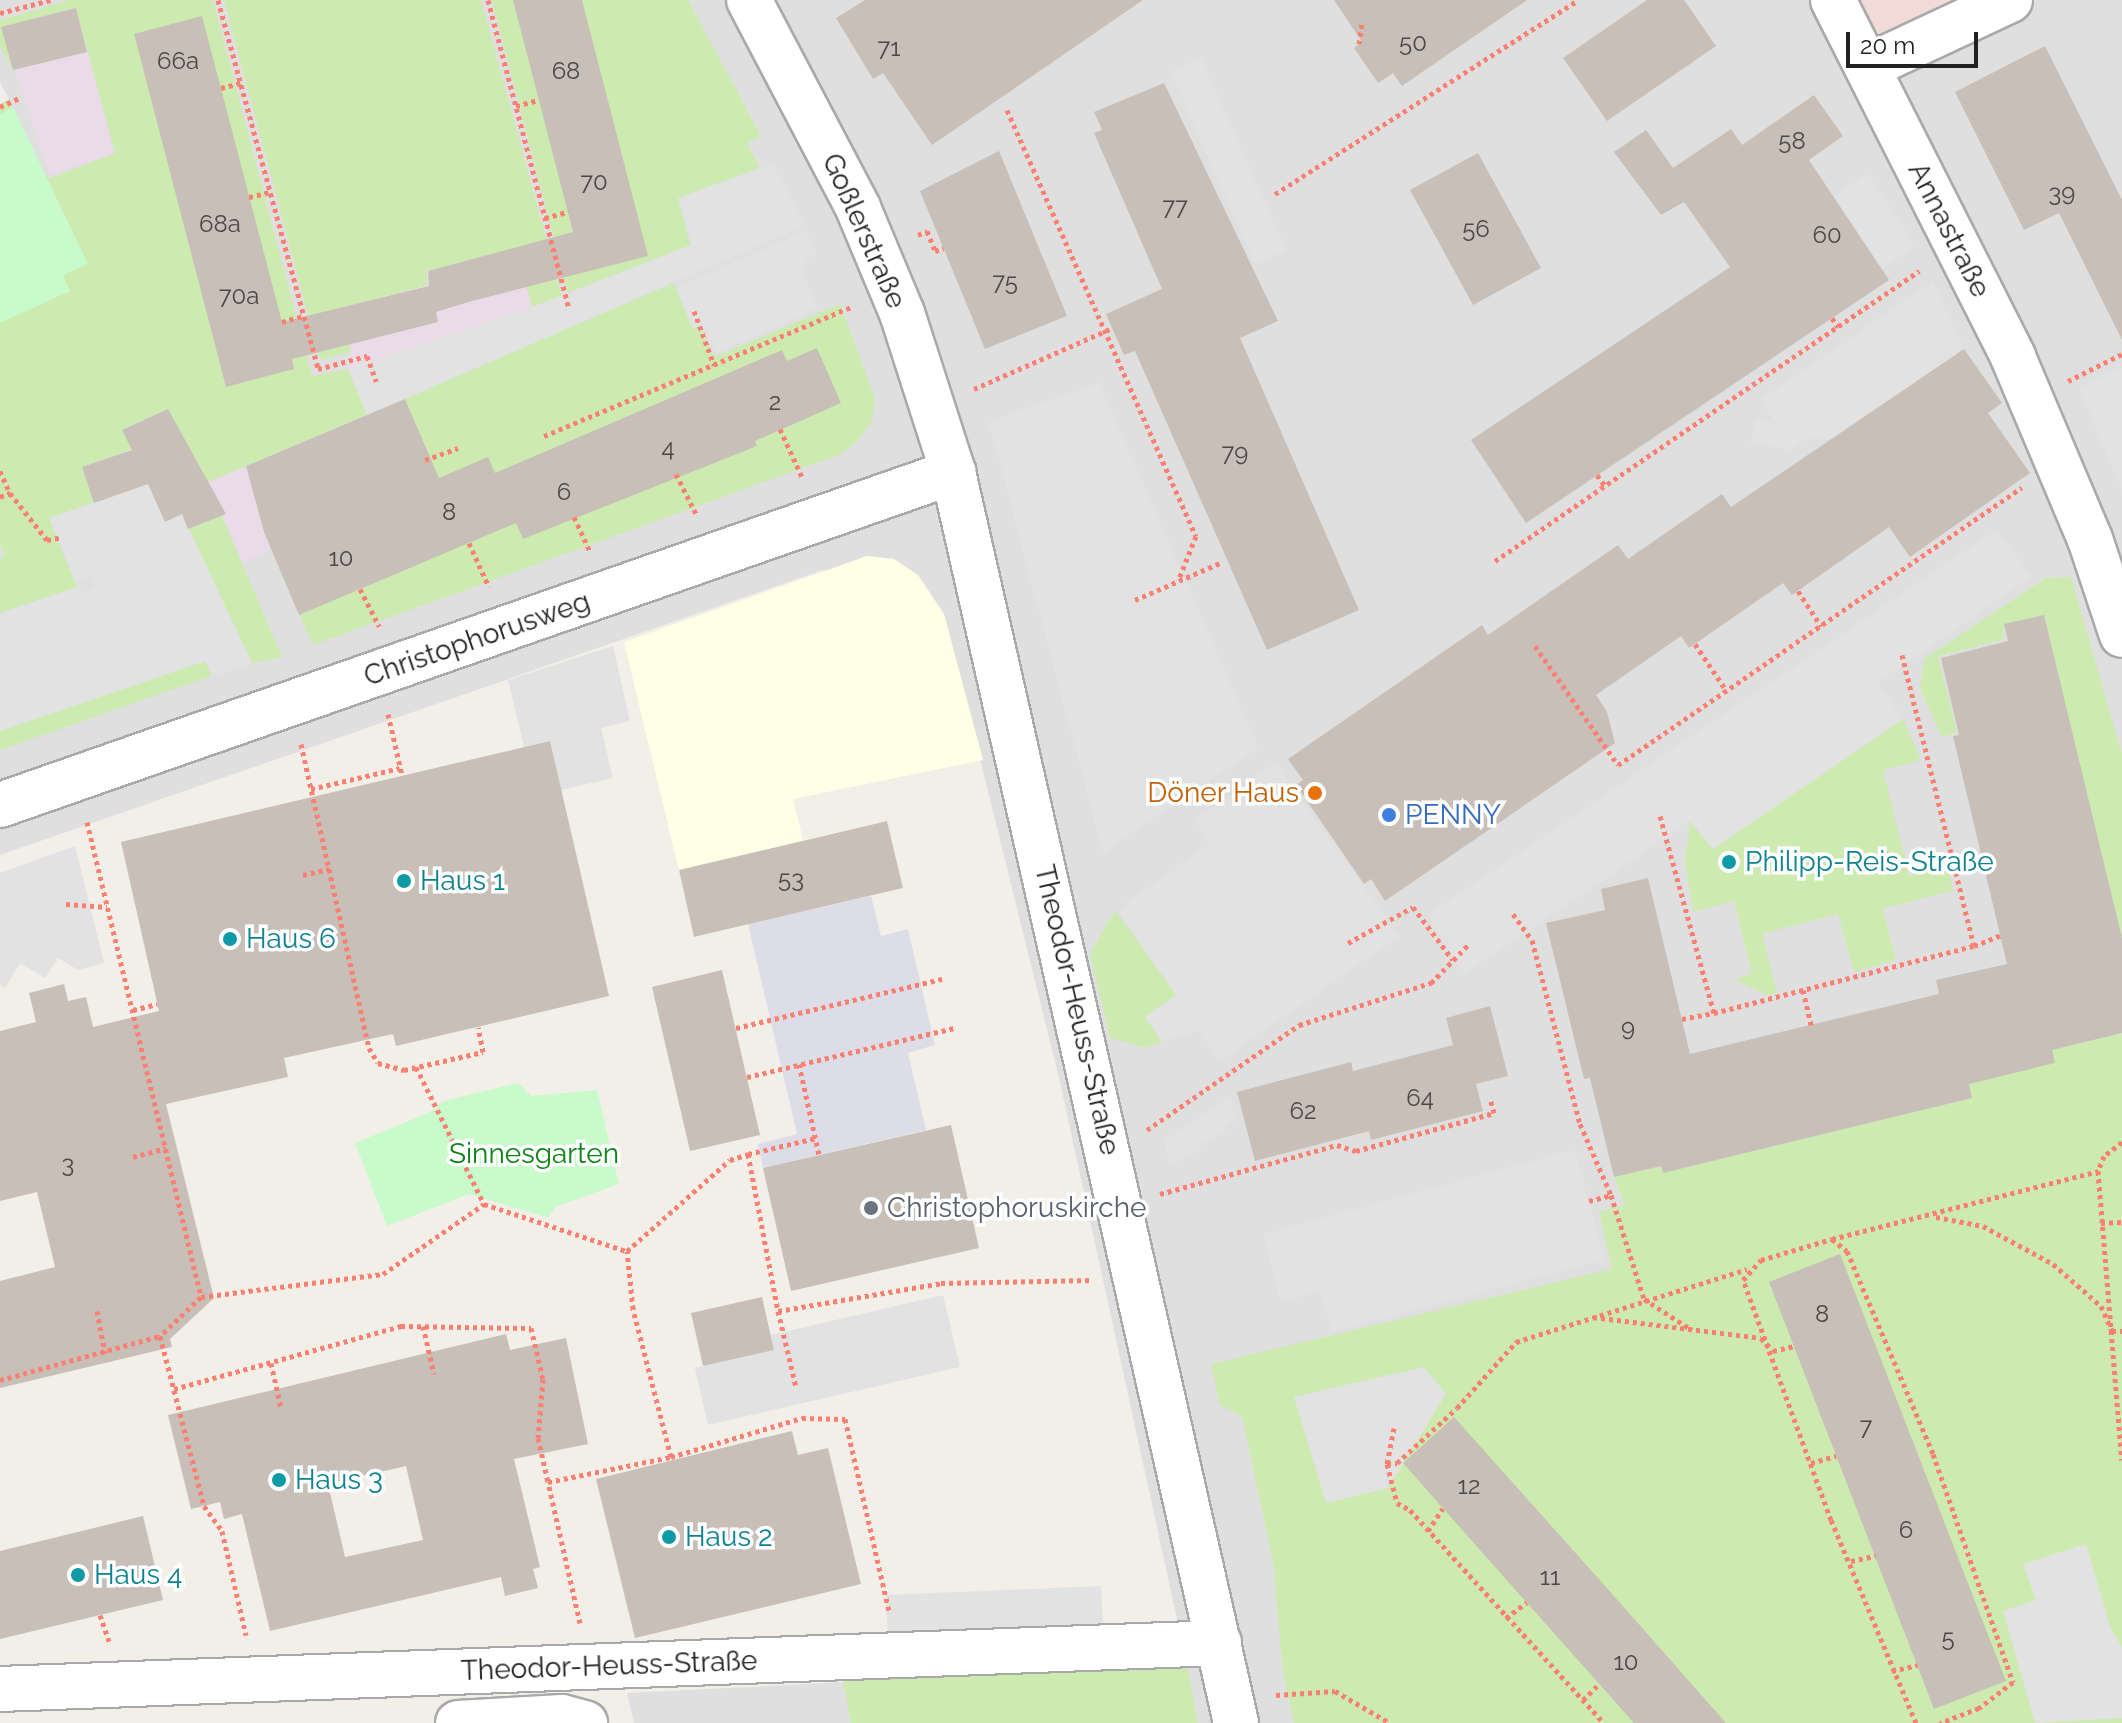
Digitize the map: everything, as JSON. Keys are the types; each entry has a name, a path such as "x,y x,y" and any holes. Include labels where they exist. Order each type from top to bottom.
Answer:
{"street":[{"name":"Goßlerstraße","path":"749,0 858,208 893,290 953,472"},
{"name":"Annastraße","path":"1833,0 2032,400 2059,462"},
{"path":"1867,67 2010,0"},
{"path":"2059,462 2122,635"},
{"name":"Christophorusweg","path":"0,805 953,472"},
{"name":"Theodor-Heuss-Straße","path":"953,472 1234,1710"},
{"name":"Theodor-Heuss-Straße","path":"0,1689 1219,1643"},
{"path":"458,1723 562,1717 585,1723"}],"path":[{"path":"0,13 51,0"},
{"path":"218,0 318,369 367,356 376,381"},
{"path":"488,0 569,309"},
{"path":"1275,194 1578,0"},
{"path":"1359,44 1362,23"},
{"path":"221,88 241,83"},
{"path":"0,107 19,98"},
{"path":"516,106 539,100"},
{"path":"1007,110 1109,330 1196,536 1178,581"},
{"path":"249,197 270,192"},
{"path":"545,218 568,212"},
{"path":"927,231 935,251 944,248"},
{"path":"1495,561 1956,245"},
{"path":"544,436 893,290"},
{"path":"694,311 714,365"},
{"path":"282,322 303,316"},
{"path":"1832,318 1838,327"},
{"path":"933,407 1109,330"},
{"path":"2032,400 2122,354"},
{"path":"780,429 820,518"},
{"path":"425,460 458,448"},
{"path":"1535,646 1618,765 2059,462"},
{"path":"0,471 10,493 42,536 53,540 63,537"},
{"path":"1597,475 1605,486"},
{"path":"0,497 10,493"},
{"path":"1135,600 1220,563"},
{"path":"1798,591 1821,626"},
{"path":"1695,644 1726,690"},
{"path":"1902,655 1974,946"},
{"path":"311,789 401,772 378,674"},
{"path":"292,704 369,1048 378,1063 416,1067 483,1052 478,1027"},
{"path":"77,780 201,1297"},
{"path":"1660,816 1714,1013"},
{"path":"303,875 329,869"},
{"path":"66,904 107,907"},
{"path":"1348,943 1413,907 1453,960"},
{"path":"1513,914 1532,940 1580,1124 1611,1195 1644,1299 1692,1330"},
{"path":"1682,1019 1974,946 2001,935"},
{"path":"1110,1157 1299,1025 1431,983 1469,944"},
{"path":"736,1028 942,979"},
{"path":"1803,990 1811,1025"},
{"path":"133,1010 157,1004"},
{"path":"747,1077 955,1028"},
{"path":"799,1064 819,1155"},
{"path":"416,1067 484,1204 627,1251"},
{"path":"1121,1205 1337,1145 1356,1151 1494,1113 1490,1098"},
{"path":"627,1251 730,1160 816,1138"},
{"path":"2122,1142 2104,1156 2098,1171 2122,1460"},
{"path":"133,1157 166,1148"},
{"path":"748,1154 796,1387"},
{"path":"1387,1464 1397,1463 1457,1408 1516,1342 1644,1299 1748,1269 1761,1260 1832,1239 2098,1171"},
{"path":"1589,1201 1611,1195"},
{"path":"0,1380 160,1336 201,1297 383,1274 484,1204"},
{"path":"1931,1216 1983,1226 2053,1264 2101,1306 2112,1331"},
{"path":"2101,1223 2122,1222"},
{"path":"1832,1239 1847,1251 1933,1454 2013,1682 1979,1708 1940,1723"},
{"path":"627,1251 633,1309 671,1457"},
{"path":"1748,1269 1746,1294 1773,1351 1811,1463 1892,1671 1916,1723"},
{"path":"778,1311 941,1283 1137,1279"},
{"path":"97,1311 105,1353"},
{"path":"1588,1317 1761,1338 1773,1351"},
{"path":"174,1389 401,1326 531,1328 543,1379 538,1438 590,1667"},
{"path":"423,1326 434,1374"},
{"path":"2112,1331 2122,1331"},
{"path":"160,1336 204,1506 222,1531 257,1679"},
{"path":"1773,1351 1794,1346"},
{"path":"271,1363 281,1408"},
{"path":"548,1482 671,1457 802,1418 845,1419 899,1655"},
{"path":"1394,1428 1387,1464 1397,1503 1428,1531 1604,1723"},
{"path":"1811,1463 1836,1456"},
{"path":"1428,1531 1443,1508"},
{"path":"1851,1561 1875,1556"},
{"path":"1506,1618 1527,1602"},
{"path":"1892,1671 1917,1665"},
{"path":"1583,1700 1599,1684"},
{"path":"1234,1710 1335,1691 1390,1723"}],"shaded area":[{"path":"0,0 2122,0 2122,368 2080,388 2122,489 2122,1723 634,1723 627,1693 1187,1665 1059,1078 944,614 823,570 0,855 0,104 9,99 0,83"},
{"path":"1845,0 1985,0 1872,50"},
{"path":"76,7 115,153 50,175 1,27"},
{"path":"1201,59 1286,250 1255,264 1171,72"},
{"path":"773,164 805,225 367,415 348,369 532,307 691,245 678,198"},
{"path":"1867,174 1915,246 1882,269 1834,197"},
{"path":"806,231 817,255 805,260 803,274 818,308 717,353 704,324 693,328 676,288"},
{"path":"517,248 532,307 348,369 351,352 340,308 428,285 425,272"},
{"path":"1933,282 1964,349 2002,403 1868,496 1828,439 1811,436 1791,450 1751,442 1756,419 1776,423 1761,400"},
{"path":"2122,368 2122,489 2079,388"},
{"path":"1099,383 1258,747 1103,853 989,422"},
{"path":"405,399 439,478 242,562 208,482"},
{"path":"132,449 165,522 182,514 252,663 212,676 205,661 0,731 0,613 77,587 80,593 95,588 90,576 75,581 49,518 131,490 120,454"},
{"path":"1997,530 2031,577 1877,683 1903,719 1713,849 1690,821 1464,973 1427,916"},
{"path":"867,556 894,559 918,575 944,614 983,760 793,799 803,840 887,821 903,888 695,937 624,642"},
{"path":"613,646 630,721 601,728 613,778 561,790 550,741 524,747 508,680"},
{"path":"1276,763 1398,936 1220,1061 1199,1030 1162,1042 1145,1017 1176,995 1120,913 1128,902 1210,844 1195,821"},
{"path":"75,846 104,963 78,970 58,958 45,978 20,963 5,988 0,985 0,873"},
{"path":"871,896 881,936 908,929 935,1045 908,1053 926,1130 763,1168 758,1144 797,1134 748,924"},
{"path":"1230,1097 1237,1121 1225,1124 1227,1131 1214,1135 1215,1140 1200,1144 1201,1151 1170,1164 1164,1140"},
{"path":"1575,1150 1604,1259 1332,1332 1320,1291 1281,1301 1264,1234"},
{"path":"943,1295 960,1367 708,1425 695,1368 774,1350 771,1335"},
{"path":"1424,1367 1446,1394 1388,1488 1326,1503 1294,1397"},
{"path":"2086,1544 2111,1629 2122,1647 2122,1718 2035,1723 2003,1611 2036,1600 2023,1564"},
{"path":"1101,1586 1103,1632 888,1640 886,1595"}],"green space":[{"path":"70,0 213,0 312,376 348,369 367,415 208,482 168,409 123,429 132,449 82,467 94,503 49,518 77,587 0,613 0,559 5,556 0,544 0,104 9,100 48,179 115,153 76,8 2,27 13,70 0,46 0,20"},
{"path":"224,0 481,0 562,296 532,307 516,248 426,271 428,285 340,308 351,352 320,360"},
{"path":"492,0 688,0 761,136 747,143 760,168 694,192 691,245 568,293"},
{"path":"13,107 88,264 63,275 70,291 0,323 0,114"},
{"path":"673,283 693,328 700,326 714,357 840,304 875,398 872,420 858,441 839,455 313,645 271,550 439,478 405,399"},
{"path":"222,516 282,657 252,663 188,529"},
{"path":"2071,577 2122,754 2122,966 2121,936 2044,615 2004,624 2003,640 1938,656 1957,732 1942,737 1920,688 1924,659 2046,578"},
{"path":"205,661 212,676 0,750 0,731"},
{"path":"1903,719 1921,760 1883,770 1909,876 1947,867 1953,890 1883,909 1896,960 1854,972 1838,914 1762,934 1777,993 1766,995 1734,979 1752,974 1734,901 1693,912 1685,862 1690,821 1713,849"},
{"path":"1115,910 1176,995 1146,1017 1162,1042 1145,1048 1110,1038 1090,954"},
{"path":"2122,1033 2122,1723 1294,1723 1283,1672 1273,1562 1242,1416 1220,1405 1211,1364 1612,1269 1599,1212 1625,1205 1614,1177 1661,1166 1663,1173 1972,1098 1969,1084 2052,1050"},
{"name":"Sinnesgarten","path":"518,1083 531,1096 597,1090 619,1184 555,1207 548,1218 469,1194 387,1226 355,1143 433,1111 443,1101"},
{"path":"1187,1665 1198,1723 851,1723 843,1681"}],"building":[{"path":"513,0 582,0 648,256 436,312 438,322 292,359 294,369 226,387 134,34 202,16 282,322 429,286 428,271 573,232"},
{"path":"865,0 1143,0 932,145 883,73 873,79 836,18"},
{"path":"1334,0 1527,0 1402,86 1393,73 1378,83 1354,48 1362,42"},
{"path":"1647,0 1684,0 1716,46 1607,121 1563,58"},
{"path":"76,8 87,52 13,70 1,27"},
{"path":"2045,46 2122,200 2122,340 2059,213 2024,230 1955,92"},
{"path":"1164,83 1278,321 1240,338 1359,610 1267,650 1135,351 1124,355 1106,314 1162,289 1094,133 1102,130 1094,112"},
{"path":"1814,95 1843,136 1809,160 1889,280 1526,523 1471,440 1730,267 1684,202 1661,215 1614,152 1646,130 1673,168 1731,129 1742,145"},
{"path":"999,151 1067,316 985,349 920,191"},
{"path":"1478,153 1541,268 1473,305 1410,190"},
{"path":"817,348 841,403 755,441 757,446 523,539 516,523 299,615 264,532 246,466 405,399 439,478 488,457 495,473 782,350 787,361"},
{"path":"1964,349 2002,403 1988,413 2030,473 1910,557 1889,527 1792,595 1783,583 1689,648 1681,636 1596,695 1607,712 1615,743 1385,901 1371,879 1364,884 1296,785 1303,780 1288,759 1482,625 1488,635 1618,545 1628,559 1722,494 1731,507"},
{"path":"168,409 226,514 188,529 182,514 165,522 148,484 94,503 82,467 132,450 122,430"},
{"path":"2044,615 2122,938 2122,1033 2052,1050 2055,1063 1969,1084 1972,1098 1663,1173 1661,1166 1614,1177 1590,1078 1584,1079 1546,923 1605,910 1601,889 1648,878 1690,1054 1939,994 1936,980 2007,964 1953,736 1959,735 1941,658 2008,641 2004,624"},
{"path":"550,741 609,996 396,1046 393,1034 284,1058 288,1077 166,1104 214,1298 170,1339 172,1347 0,1388 0,1281 55,1267 37,1192 0,1201 0,1031 36,1022 29,993 64,984 68,1001 86,997 93,1027 159,1011 121,842"},
{"path":"887,821 903,888 694,937 679,870"},
{"path":"722,970 760,1135 690,1151 652,987"},
{"path":"1490,1006 1508,1076 1476,1084 1483,1111 1371,1140 1369,1131 1255,1161 1237,1092 1351,1062 1353,1071 1453,1045 1446,1018"},
{"name":"Christophoruskirche","path":"951,1125 979,1248 791,1291 763,1168"},
{"path":"1840,1254 2006,1681 1934,1709 1769,1282"},
{"path":"762,1297 774,1350 703,1366 691,1313"},
{"name":"Haus 3","path":"506,1334 510,1350 566,1338 588,1444 514,1459 540,1567 533,1569 538,1588 505,1596 501,1577 270,1631 242,1514 224,1519 220,1502 191,1509 168,1415","holes":["406,1466 423,1540 345,1557 328,1484"]},
{"path":"1454,1417 1726,1723 1634,1723 1487,1558 1403,1463"},
{"name":"Haus 2","path":"792,1431 798,1455 828,1448 861,1584 635,1638 596,1479"},
{"name":"Haus 4","path":"143,1516 163,1600 0,1639 0,1551"}],"place":[{"name":"Döner Haus","path":"1315,793"},
{"name":"PENNY","path":"1389,815"},
{"name":"Philipp-Reis-Straße","path":"1729,862"},
{"name":"Haus 1","path":"404,881"},
{"name":"Haus 6","path":"230,939"},
{"name":"Christophoruskirche","path":"871,1208"},
{"name":"Haus 3","path":"279,1480"},
{"name":"Haus 2","path":"669,1537"},
{"name":"Haus 4","path":"78,1575"}]}
